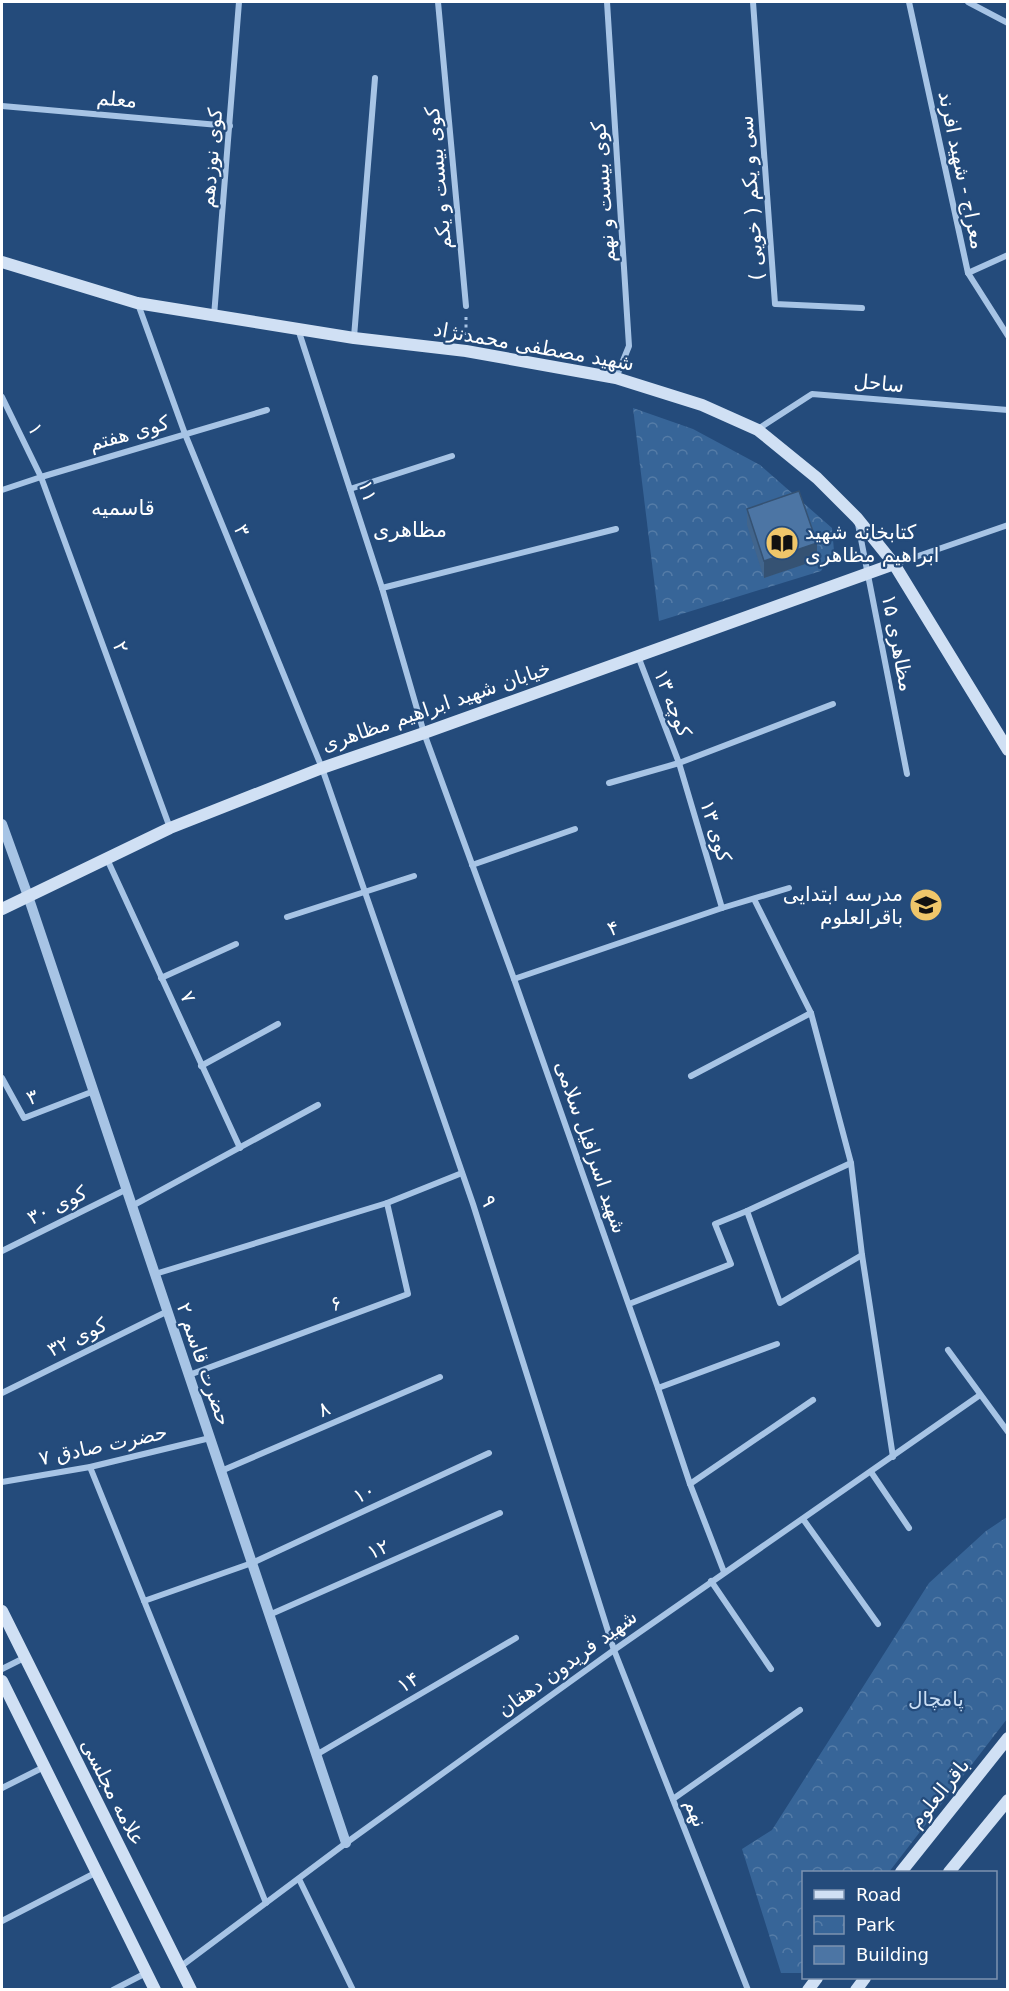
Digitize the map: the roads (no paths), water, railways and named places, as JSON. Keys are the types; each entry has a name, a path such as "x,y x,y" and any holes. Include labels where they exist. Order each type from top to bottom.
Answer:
{"main road":[{"name":"شهید مصطفی محمدنژاد","path":"2,262 137,303 354,338 466,351 616,378 702,405 758,430 817,478 856,518 894,564 1008,750"},
{"name":"خیابان شهید ابراهیم مظاهری","path":"2,909 170,828 322,768 894,564"},
{"name":"علامه مجلسی","path":"2,1611 191,1989"},
{"path":"2,1681 155,1989"},
{"name":"باقرالعلوم","path":"902,1871 1008,1738"},
{"path":"950,1871 1008,1800"}],"street":[{"name":"کوی نوزدهم","path":"214,316 239,2"},
{"name":"کوی بیست و یکم","path":"438,2 466,306"},
{"name":"کوی بیست و نهم","path":"607,2 629,345 616,378"},
{"name":"سی و یکم ( خویی )","path":"753,2 775,304 862,308"},
{"name":"معراج - شهید افرند","path":"909,2 968,273 1008,336"},
{"path":"968,2 1008,23"},
{"path":"354,338 375,78"},
{"name":"معلم","path":"2,106 230,126"},
{"path":"968,273 1008,255"},
{"name":"۳","path":"137,303 185,434 322,768"},
{"name":"۱۱","path":"298,329 382,588 424,733"},
{"name":"ساحل","path":"758,430 812,394 1008,410"},
{"name":"۱","path":"2,397 41,477"},
{"name":"کوی هفتم","path":"2,490 267,410"},
{"path":"350,489 452,456"},
{"name":"۲","path":"41,477 170,828"},
{"name":"۱۵ مظاهری","path":"856,518 908,774"},
{"path":"894,564 1008,525"},
{"path":"382,588 616,529"},
{"name":"کوچه ۱۳","path":"638,655 679,763"},
{"path":"609,783 679,763 833,704"},
{"name":"شهید اسرافیل سلامی","path":"424,733 514,979 690,1484 724,1572"},
{"name":"کوی ۱۳","path":"679,763 722,908"},
{"name":"۹","path":"322,768 462,1173 614,1650"},
{"path":"2,824 28,896"},
{"path":"472,865 575,829"},
{"name":"۷","path":"107,859 240,1148"},
{"path":"287,917 414,876"},
{"name":"۴","path":"514,979 722,908 789,888"},
{"name":"۲ حضرت قاسم","path":"28,896 346,1844"},
{"path":"754,900 812,1013 851,1163 862,1255 893,1457"},
{"path":"161,978 236,944"},
{"path":"692,1076 812,1013"},
{"path":"201,1065 278,1024"},
{"name":"۳","path":"2,1078 24,1118 94,1091"},
{"path":"132,1206 318,1105"},
{"path":"629,1304 730,1264 716,1224 851,1163"},
{"path":"155,1275 387,1203 462,1173"},
{"name":"کوی ۳۰","path":"2,1251 127,1189"},
{"name":"۶","path":"189,1375 408,1294 387,1203"},
{"path":"747,1211 780,1303 862,1255"},
{"name":"کوی ۳۲","path":"2,1393 168,1311"},
{"path":"658,1388 777,1344"},
{"path":"948,1350 1008,1432"},
{"name":"۸","path":"221,1471 440,1377"},
{"name":"شهید فریدون دهقان","path":"179,1968 614,1650 980,1395"},
{"path":"690,1484 813,1400"},
{"name":"۷ حضرت صادق","path":"2,1482 90,1467 210,1438"},
{"name":"۱۰","path":"144,1601 252,1563 489,1453"},
{"path":"90,1467 266,1903"},
{"path":"871,1472 909,1528"},
{"name":"۱۲","path":"269,1615 500,1513"},
{"path":"802,1519 878,1624"},
{"path":"711,1581 771,1669"},
{"name":"۱۴","path":"316,1755 516,1638"},
{"name":"نهم","path":"614,1650 748,1989"},
{"path":"2,1669 24,1658"},
{"path":"673,1799 800,1710"},
{"path":"2,1788 44,1767"},
{"path":"2,1921 97,1872"},
{"path":"298,1879 353,1989"},
{"path":"113,1989 147,1973"}],"place":[{"name":"کتابخانه شهید ابراهیم مظاهری","path":"782,543"},
{"name":"مدرسه ابتدایی باقرالعلوم","path":"926,905"}],"district":[{"name":"قاسمیه","path":"123,508"},
{"name":"مظاهری","path":"410,530"}],"park label":[{"name":"پامچال","path":"936,1699"}]}
